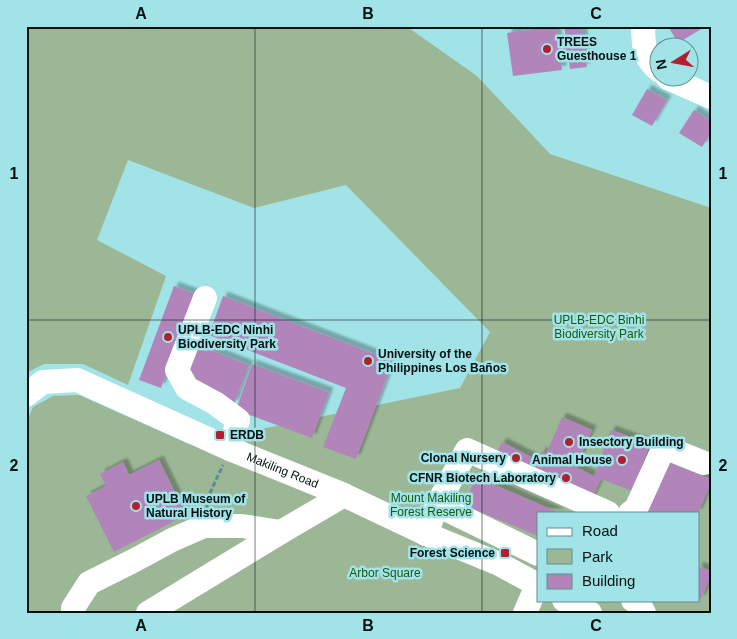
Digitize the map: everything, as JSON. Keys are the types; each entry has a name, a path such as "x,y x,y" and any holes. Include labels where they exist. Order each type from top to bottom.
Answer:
{"street":[{"path":"644,26 644,50 650,61"},
{"path":"691,88 711,97"},
{"path":"204,298 177,370 187,388 215,403 238,420 227,456"},
{"name":"Makiling Road","path":"26,395 43,382 77,380 227,456 344,495 426,534 499,564 537,585"},
{"path":"632,512 636,510 664,447 704,462"},
{"path":"426,534 437,505 467,450 606,512"},
{"path":"148,613 344,495"},
{"path":"437,505 537,554"},
{"path":"73,613 73,608 89,582 204,526 242,526 281,532"},
{"path":"525,613 537,585"},
{"path":"568,602 590,613"},
{"path":"638,602 644,613"}],"path":[{"path":"204,526 209,495 227,456"}],"green space":[{"name":"University of the Philippines Los Baños","path":"26,26 406,26 477,76 550,154 711,208 711,613 26,613 26,424 33,407 53,396 79,395 189,444 460,388 490,332 346,185 254,208 128,160 97,240 166,276 128,385 83,364 44,364 26,373"}],"building":[{"name":"TREES Guesthouse 1","path":"556,26 558,41 566,40 564,26 582,26 587,67 570,69 568,56 560,57 562,70 513,76 507,33"},
{"path":"668,26 706,26 686,38 675,38"},
{"path":"647,89 667,100 652,126 632,115"},
{"path":"694,110 711,121 711,133 702,147 679,133"},
{"name":"UPLB-EDC Ninhi Biodiversity Park","path":"174,286 196,294 161,388 139,380"},
{"path":"223,296 393,361 356,459 323,447 346,388 209,335"},
{"path":"193,343 249,365 234,405 187,379"},
{"path":"252,364 329,392 312,438 236,410"},
{"path":"562,417 592,430 576,467 594,476 611,430 650,444 632,491 601,479 589,504 530,476 534,466 529,474 495,457 502,442 537,460 542,451 546,454"},
{"name":"UPLB Museum of Natural History","path":"159,460 186,515 114,552 86,496 106,486 100,474 123,462 129,475"},
{"path":"666,461 711,479 698,512 645,512"},
{"path":"476,477 558,512 537,512 537,536 464,505"},
{"path":"700,567 711,571 711,576 701,599"}],"place":[{"name":"TREES Guesthouse 1","path":"547,49"},
{"name":"UPLB-EDC Ninhi Biodiversity Park","path":"168,337"},
{"name":"University of the Philippines Los Baños","path":"368,361"},
{"name":"ERDB","path":"220,435"},
{"name":"Insectory Building","path":"569,442"},
{"name":"Clonal Nursery","path":"516,458"},
{"name":"Animal House","path":"622,460"},
{"name":"CFNR Biotech Laboratory","path":"566,478"},
{"name":"UPLB Museum of Natural History","path":"136,506"},
{"name":"Forest Science","path":"505,553"}],"park label":[{"name":"UPLB-EDC Binhi Biodiversity Park","path":"599,327"},
{"name":"Mount Makiling Forest Reserve","path":"431,505"},
{"name":"Arbor Square","path":"385,573"}]}
